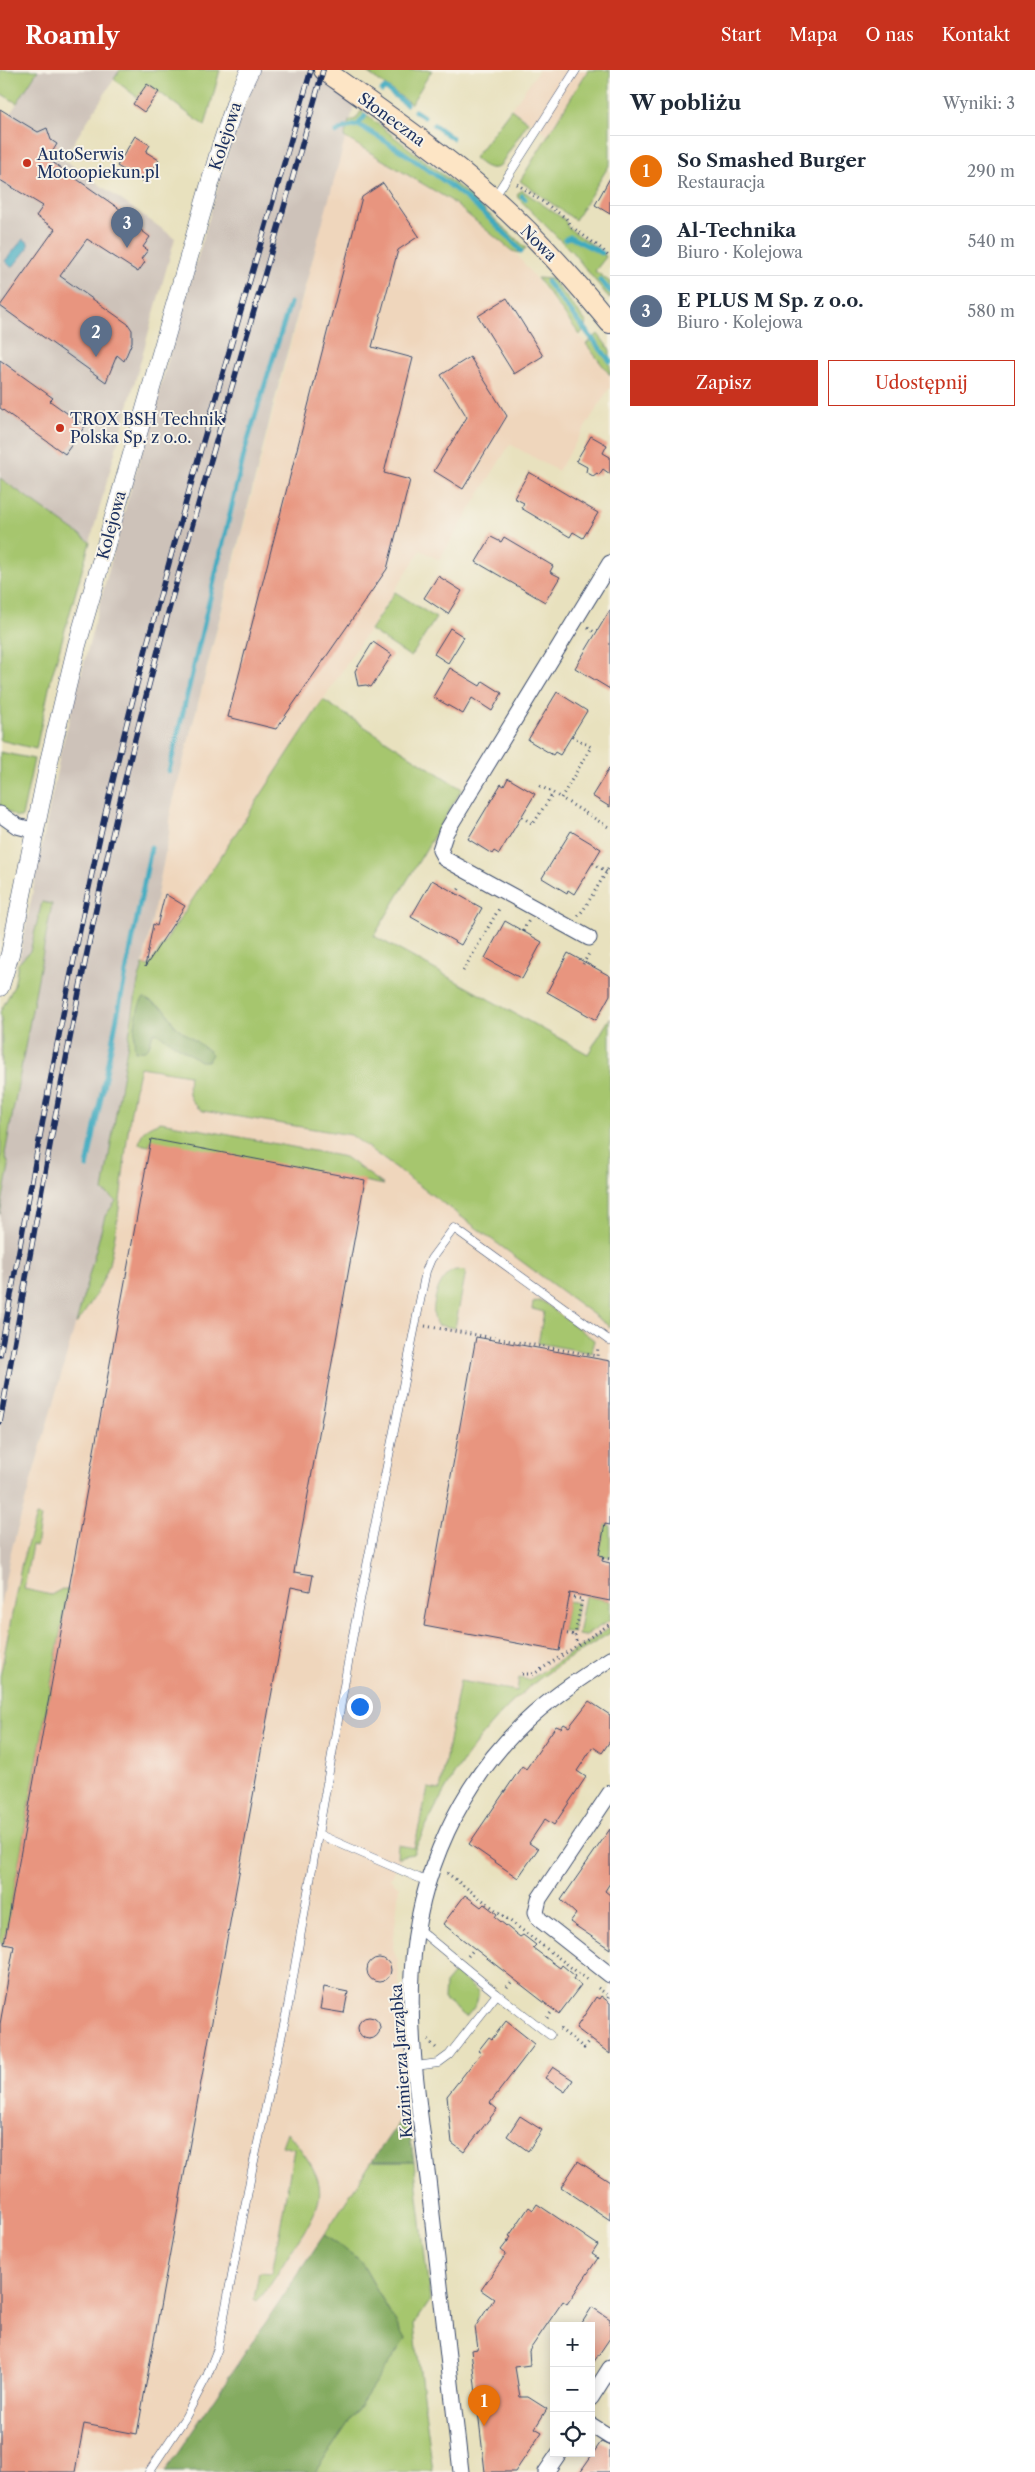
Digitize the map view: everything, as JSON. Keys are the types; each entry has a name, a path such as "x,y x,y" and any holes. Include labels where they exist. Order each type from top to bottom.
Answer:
{"main road":[{"name":"Słoneczna","path":"324,70 460,170"},
{"name":"Nowa","path":"460,170 494,198 565,269 610,323"}],"street":[{"name":"Kolejowa","path":"0,987 10,954 60,710 134,441 220,148 238,95 250,70"},
{"path":"589,938 445,859 440,850 446,832 610,563"},
{"path":"0,814 17,826 36,831"},
{"name":"Kazimierza Jarząbka","path":"461,2472 416,2066 412,1984 417,1928 428,1882 451,1821 466,1795 492,1759 533,1715 570,1685 610,1659"},
{"path":"610,1793 539,1899 536,1912 539,1920 610,1975"},
{"path":"595,2392 610,2368"},
{"path":"595,2428 610,2437"},
{"path":"546,2472 556,2457"}],"lane":[{"path":"494,198 576,70"},
{"path":"149,2472 185,2418 207,2376 218,2348 252,2170 288,2006 352,1640 422,1282 428,1264 454,1228 610,1341"},
{"path":"318,1834 428,1882"},
{"path":"417,1928 550,2035"},
{"path":"416,2066 438,2063 449,2055 497,1994"}],"path":[{"path":"517,184 566,218 572,227 602,248 610,258"},
{"path":"561,798 592,747 572,736"},
{"path":"540,786 610,828"},
{"path":"522,817 534,824 553,793"},
{"path":"593,863 607,872"},
{"path":"587,904 610,866"},
{"path":"463,971 500,907"},
{"path":"414,1324 597,1356 598,1346 604,1350"},
{"path":"603,1558 610,1559"},
{"path":"569,1597 582,1600 575,1635 577,1645"},
{"path":"522,1674 534,1674 610,1624"},
{"path":"562,1633 575,1635"},
{"path":"443,1870 569,1968 609,1996 607,2000"},
{"path":"460,1951 468,1957 474,1949"},
{"path":"507,1988 514,1979"},
{"path":"499,1982 515,1994"},
{"path":"553,2010 546,2018 584,2048 591,2040"}],"shaded area":[{"path":"38,70 120,70 63,159 175,238 90,542 0,478 0,130"},
{"path":"258,70 307,70 355,103 283,368 171,810 169,834 138,982 103,1191 116,1200 105,1216 10,1555 0,1607 0,1012 14,986 61,750 121,523 235,128"},
{"path":"539,70 610,70 610,164 575,220 520,181 547,134 511,109"},
{"path":"344,137 450,200 515,252 610,375 610,387 558,471 510,444 439,560 421,550 149,966 143,965 169,834 171,810"},
{"path":"138,982 351,1135 610,1327 610,1633 540,1679 496,1719 452,1777 436,1805 413,1854 401,1856 390,1879 399,1887 393,1948 398,1961 406,2112 165,2472 0,2472 0,1607 10,1555 62,1371 103,1191"}],"green space":[{"path":"0,70 38,70 17,103 0,93"},
{"path":"120,70 220,70 205,126 148,84 138,98 114,79"},
{"path":"364,70 432,70 411,104"},
{"path":"588,70 610,70 610,164 575,220 520,181"},
{"path":"511,109 528,122 499,167 486,167 474,158"},
{"path":"361,111 464,191 526,248 520,253 512,251 450,200 344,137 349,121 356,119"},
{"path":"522,190 565,220 568,228 603,252 606,257 595,271 610,282 610,299 573,253 518,198 517,194"},
{"path":"537,278 552,279 587,323 580,335"},
{"path":"598,334 610,350 610,375 586,344"},
{"path":"0,478 90,542 51,679 36,749 0,740"},
{"path":"395,592 436,618 411,657 370,630"},
{"path":"323,700 462,789 374,936 588,1054 610,1018 610,1327 351,1135 203,1111 191,1100 188,1087 189,1075 140,1067 130,1116 118,1215 109,1264 95,1296 76,1324 105,1216 116,1201 103,1191 138,982 143,965 149,966","holes":["144,998 168,1014 171,1021 180,1030 153,1033 149,1046"]},
{"path":"0,752 34,759 22,817 16,817 0,806"},
{"path":"42,902 52,904 5,1154 9,1166 0,1214 2,1028 0,1012 14,986 18,964 30,951"},
{"path":"144,998 166,1010 174,1025 209,1051 212,1054 208,1061 200,1061 156,1032 153,1033 149,1046 145,1050 135,1051 134,1039 137,1015"},
{"path":"161,1122 345,1157 384,1185 151,1140 149,1146 139,1144 141,1135 146,1129"},
{"path":"456,1270 466,1271 455,1328 437,1325 434,1319 436,1294 444,1278"},
{"path":"542,1301 594,1340 592,1353 538,1343 544,1312 532,1309 533,1303"},
{"path":"36,1516 41,1517 36,1546 32,1545 24,1589 51,1595 62,1589 68,1590 4,1944 0,1943 0,1677 22,1562"},
{"path":"605,1524 610,1525 610,1557 599,1555"},
{"path":"585,1596 610,1601 610,1620 585,1636 578,1635"},
{"path":"568,1601 578,1603 573,1633 563,1631"},
{"path":"610,1628 610,1633 539,1679 498,1716 465,1758 437,1804 413,1854 401,1856 400,1858 397,1857 398,1845 414,1848 428,1788 440,1790 460,1681 517,1691 519,1678 529,1680"},
{"path":"455,1972 478,1992 476,2003 466,2017 444,1999 445,1984"},
{"path":"406,2112 414,2161 372,2161"},
{"path":"287,2132 312,2167 318,2180 320,2192 312,2218 271,2284 257,2301 254,2299 259,2272 272,2273 294,2149 282,2146"},
{"path":"372,2161 414,2161 430,2301 414,2325 433,2472 315,2472 405,2339 360,2260 324,2235"},
{"path":"324,2235 360,2260 405,2339 315,2472 165,2472"}],"water":[{"path":"23,239 28,242 28,248 12,268 5,261"}],"building":[{"path":"147,84 159,92 144,112 133,104"},
{"path":"0,109 38,132 47,128 51,140 57,144 48,159 131,217 129,221 150,237 143,247 148,250 141,259 145,262 138,272 87,239 60,276 128,324 132,330 132,342 124,361 117,355 106,382 0,306 55,229 36,216 43,206 0,180"},
{"path":"135,136 150,145 146,152 159,160 145,183 117,166"},
{"path":"610,178 610,214 595,205"},
{"path":"383,183 419,236 398,250 372,347 413,358 384,473 410,480 387,569 276,729 228,717 362,197"},
{"path":"507,298 543,356 514,374 478,316"},
{"path":"470,357 507,416 463,489 434,471 467,417 441,375"},
{"path":"0,360 53,398 50,401 85,426 65,454 0,408"},
{"path":"591,436 607,445 603,453 610,457 610,474 603,469 599,475 597,473 593,476 586,472 587,467 576,461"},
{"path":"529,472 598,513 583,538 573,532 570,537 521,508 524,503 514,498"},
{"path":"491,537 501,542 504,537 553,566 550,572 560,577 545,602 476,562"},
{"path":"438,576 462,591 448,614 424,598"},
{"path":"610,610 610,689 575,668"},
{"path":"450,628 464,637 448,663 434,654"},
{"path":"373,642 392,655 371,687 366,685 358,686 355,671"},
{"path":"450,668 480,686 483,681 502,693 492,711 472,698 463,714 433,697"},
{"path":"557,692 587,711 560,755 555,752 553,755 528,740"},
{"path":"610,767 610,807 592,796"},
{"path":"508,778 535,794 499,854 494,851 492,854 468,839 501,784 504,786"},
{"path":"571,831 601,849 574,894 568,890 567,893 542,878"},
{"path":"432,880 482,908 461,945 411,917"},
{"path":"165,894 185,906 145,967 153,924 157,926"},
{"path":"505,921 542,942 522,979 485,958"},
{"path":"568,953 610,976 610,995 596,1020 547,992"},
{"path":"151,1139 365,1180 294,1572 313,1575 310,1591 291,1587 137,2434 84,2424 75,2472 0,2472 0,2024 14,1946 4,1944"},
{"path":"476,1337 610,1361 610,1525 605,1524 599,1555 603,1556 602,1561 610,1563 610,1601 570,1593 559,1651 424,1626"},
{"path":"589,1701 610,1715 610,1741 602,1753 593,1747 577,1771 586,1777 554,1825 545,1819 529,1843 538,1849 518,1878 469,1844 522,1766 526,1769 556,1726 561,1728 564,1724 569,1727"},
{"path":"610,1829 610,1883 605,1891 610,1895 610,1949 570,1922 576,1914 561,1900"},
{"path":"465,1895 481,1907 484,1904 497,1914 495,1917 520,1937 523,1935 536,1945 533,1948 560,1968 562,1965 575,1976 573,1979 581,1985 559,2014 443,1924"},
{"path":"379,1958 387,1962 391,1970 387,1978 379,1982 371,1978 367,1970 371,1962"},
{"path":"324,1987 348,1992 344,2013 320,2009"},
{"path":"601,1996 610,2003 610,2054 576,2028 596,1997 599,1999"},
{"path":"369,2017 377,2020 380,2028 377,2036 369,2039 361,2036 358,2028 361,2020"},
{"path":"506,2021 535,2044 490,2103 497,2109 464,2152 452,2143 447,2096 481,2053 478,2051 489,2037 492,2039"},
{"path":"553,2067 573,2080 565,2092 545,2078"},
{"path":"520,2116 542,2130 528,2151 507,2136"},
{"path":"578,2161 610,2182 610,2220 561,2187"},
{"path":"537,2204 598,2245 592,2254 598,2258 567,2304 563,2301 529,2351 530,2365 515,2367 520,2397 528,2397 547,2409 535,2428 542,2432 515,2472 485,2472 471,2350 478,2349 475,2327 494,2299 481,2290 506,2254 501,2250 511,2237 509,2236 529,2207 533,2210"},
{"path":"592,2307 610,2319 610,2338 595,2360 595,2322 583,2322"},
{"path":"601,2442 610,2446 610,2472 580,2472 590,2457 595,2457 595,2451"}],"waterway":[{"path":"382,91 385,88 406,104"},
{"path":"415,111 424,117"},
{"path":"336,133 344,128 358,125 365,116"},
{"path":"358,125 401,151 466,198 505,233 521,251"},
{"path":"434,125 452,138"},
{"path":"522,196 525,199"},
{"path":"565,239 570,237 602,253"},
{"path":"600,280 610,291"},
{"path":"547,282 610,361"},
{"path":"169,771 246,446 290,303"},
{"path":"87,1167 151,848"}],"railway":[{"path":"0,1355 70,979 119,755 187,497 311,70"},
{"path":"0,1422 73,1022 124,784 146,694 195,515 323,70"}],"place":[{"name":"AutoSerwis Motoopiekun.pl","path":"27,163"},
{"name":"E PLUS M Sp. z o.o.","path":"127,248"},
{"name":"Al-Technika","path":"96,357"},
{"name":"TROX BSH Technik Polska Sp. z o.o.","path":"60,428"},
{"name":"So Smashed Burger","path":"484,2426"}]}
